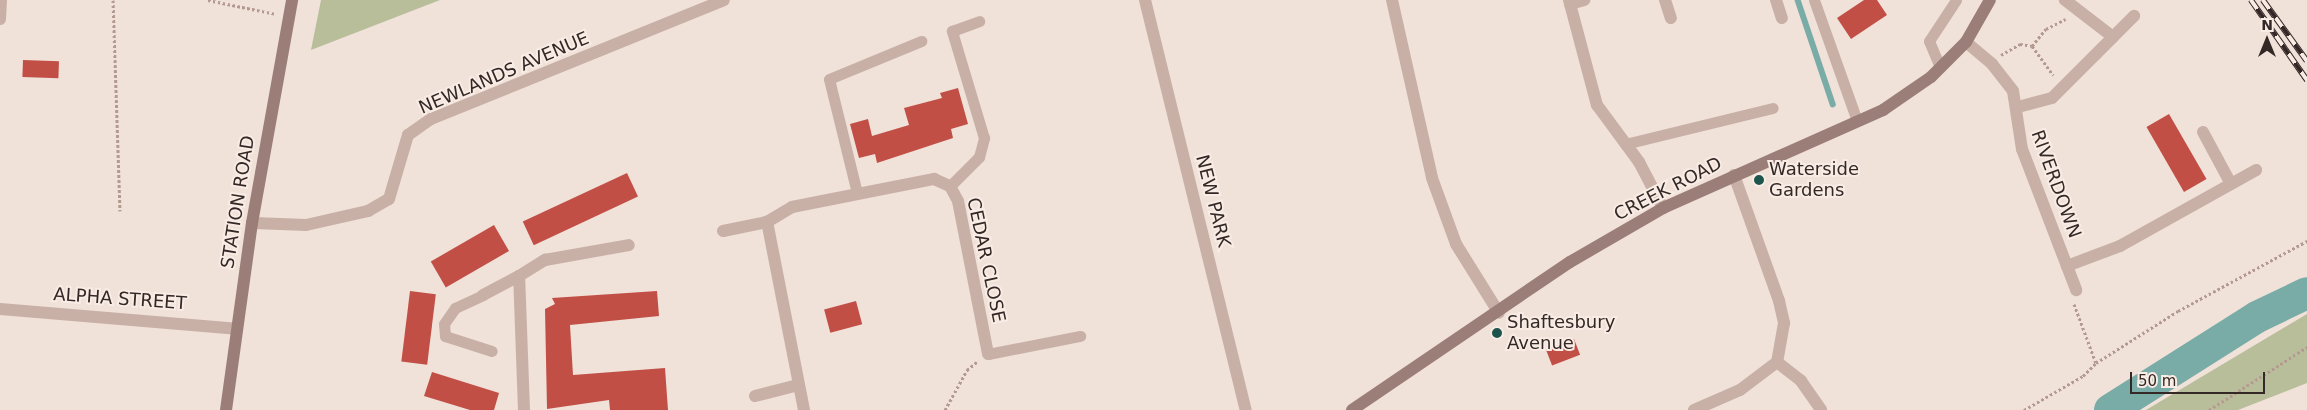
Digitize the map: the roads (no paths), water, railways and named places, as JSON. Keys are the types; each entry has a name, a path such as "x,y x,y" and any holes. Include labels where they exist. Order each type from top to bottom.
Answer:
{"street":[{"path":"0,19 1,0"},
{"name":"STATION ROAD","path":"226,410 252,223 292,0"},
{"name":"NEWLANDS AVENUE","path":"252,223 306,225 368,211 389,199 408,135 432,119 724,0"},
{"name":"NEW PARK","path":"1145,0 1246,410"},
{"path":"1392,0 1432,178 1456,244 1499,313"},
{"path":"1584,0 1570,2 1597,105 1625,144 1663,208"},
{"path":"1665,0 1671,18"},
{"path":"1776,0 1782,18"},
{"name":"CREEK ROAD","path":"1360,408 1570,262 1663,208 1883,110 1940,67 1966,42 1990,0"},
{"path":"2065,0 2113,37"},
{"path":"2018,107 2052,98 2068,86 2134,16"},
{"name":"RIVERDOWN","path":"1966,42 1992,64 2013,91 2018,107 2022,149 2076,290"},
{"path":"2203,132 2231,184"},
{"name":"RIVERDOWN","path":"2067,266 2120,246 2256,170"},
{"path":"1694,410 1740,390 1777,362 1784,323 1779,301 1734,175"},
{"name":"CEDAR CLOSE","path":"723,232 767,222 792,207 856,193 934,179 950,186 958,201 988,354"},
{"path":"767,222 804,410"},
{"path":"483,294 519,276 545,260 629,245"},
{"path":"519,276 524,410"},
{"name":"ALPHA STREET","path":"0,308 236,329"},
{"path":"1777,362 1801,381 1821,410"},
{"path":"755,396 798,385"}],"lane":[{"path":"1814,0 1857,121"},
{"path":"1940,67 1928,42 1956,0"},
{"path":"950,186 979,157 984,138 952,31 979,21"},
{"path":"856,193 829,80 921,40"},
{"path":"1625,144 1773,108"},
{"path":"483,294 455,308 444,324 445,336 492,351"},
{"path":"988,354 1080,336"}],"waterway":[{"path":"1798,0 1833,104"},
{"path":"2110,410 2257,317 2307,293"}],"railway":[{"path":"2251,0 2307,80"},
{"path":"2263,0 2307,61"}],"place":[{"name":"Waterside Gardens","path":"1759,180"},
{"name":"Shaftesbury Avenue","path":"1497,333"}]}
